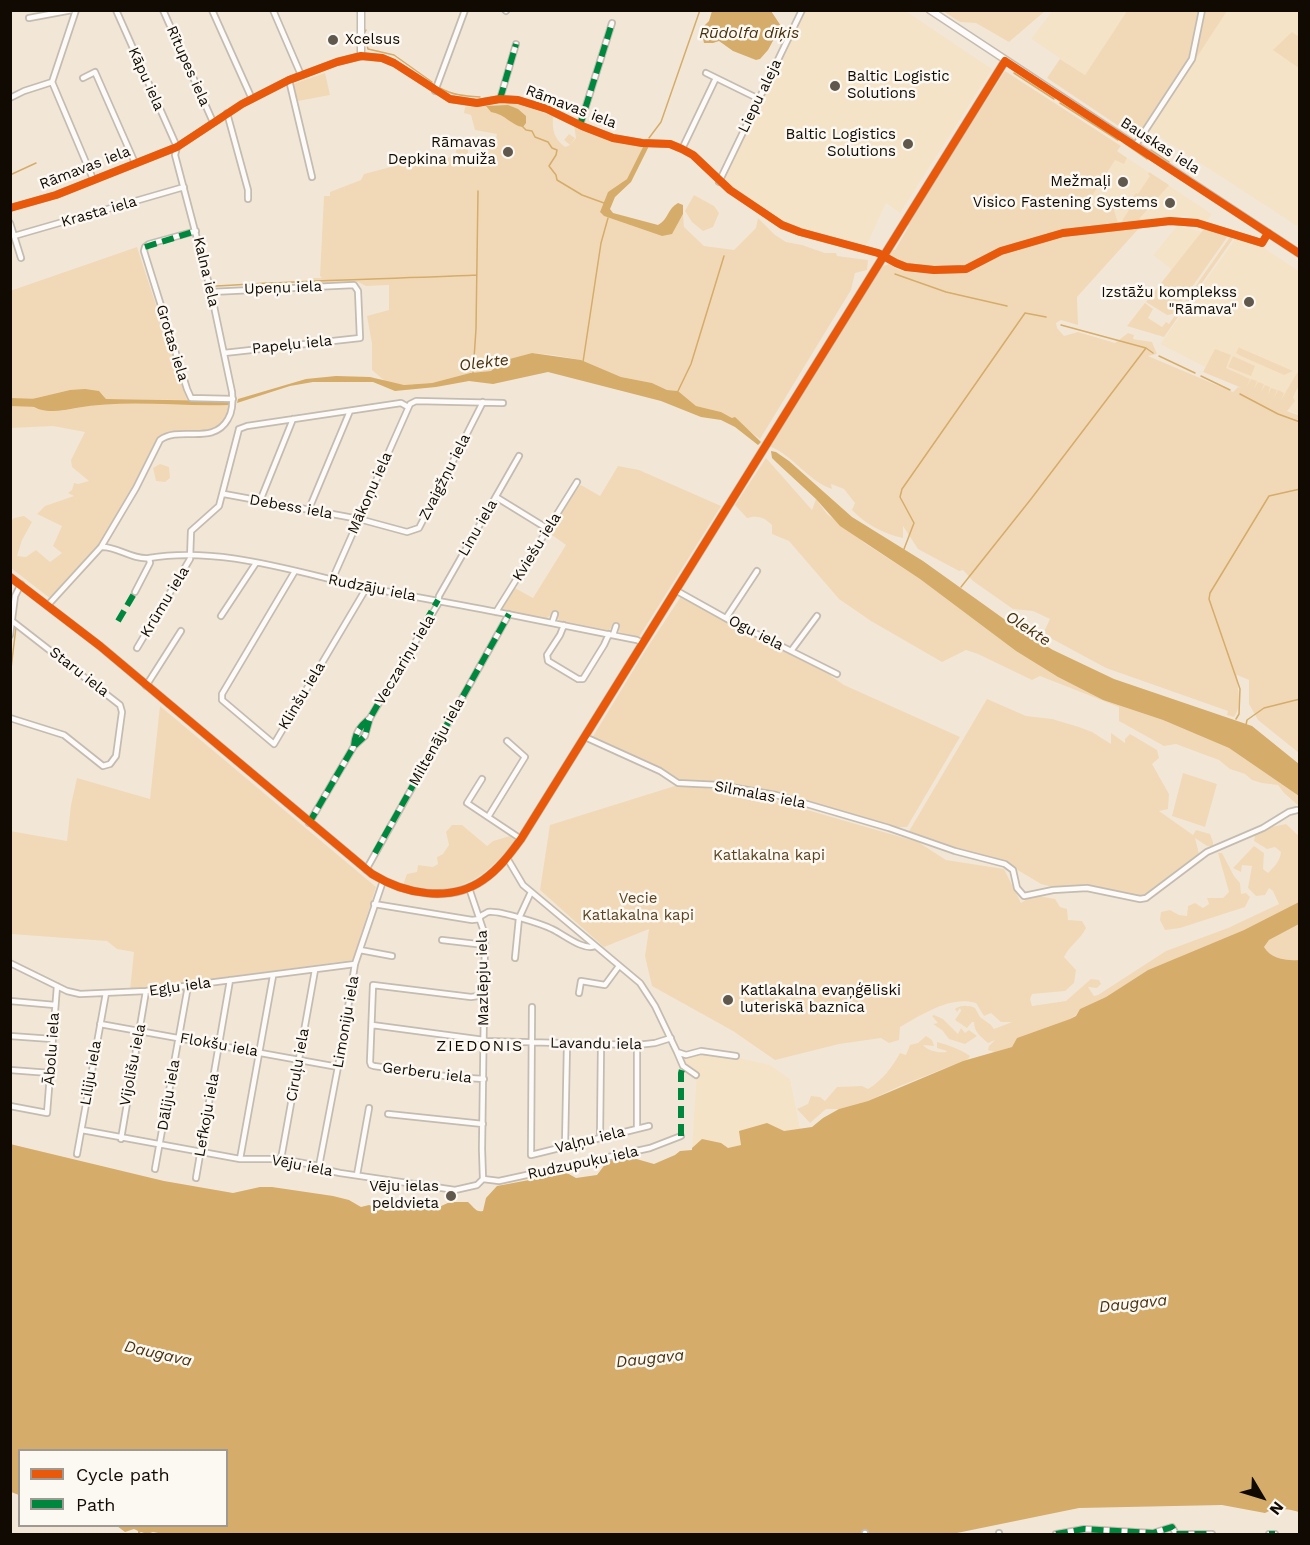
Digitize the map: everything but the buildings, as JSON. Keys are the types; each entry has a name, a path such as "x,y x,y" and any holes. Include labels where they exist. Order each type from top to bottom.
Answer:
{"main road":[{"path":"361,10 361,56"},
{"name":"Bauskas iela","path":"930,10 1299,254"},
{"path":"10,577 48,605 382,881 404,890 423,893 454,892 469,888 490,875 521,839 1005,61"}],"street":[{"path":"29,18 74,10 51,81 93,179"},
{"name":"Kāpu iela","path":"116,10 177,147"},
{"name":"Rītupes iela","path":"163,10 213,122"},
{"path":"212,10 252,99"},
{"path":"273,10 301,75"},
{"path":"435,91 465,10"},
{"name":"Liepu aleja","path":"719,182 802,10"},
{"path":"1135,146 1192,59 1203,10"},
{"path":"580,125 612,23"},
{"path":"500,99 516,44"},
{"name":"Rāmavas iela","path":"10,208 56,195 177,147 227,113 289,80 337,62 361,56 382,58 394,63 450,99 477,103 500,99 518,100 560,114 613,138 642,143 670,144 693,155 719,182 782,225 867,250 906,267 956,270 972,267 1001,251 1047,237 1107,227 1180,221 1197,223 1262,243 1268,233"},
{"path":"83,78 95,72 135,163"},
{"path":"706,73 759,99"},
{"path":"682,149 716,78"},
{"path":"289,80 312,177"},
{"path":"10,98 51,81"},
{"path":"227,113 248,190 248,199"},
{"name":"Kalna iela","path":"177,147 175,155 211,292 233,399"},
{"name":"Krasta iela","path":"14,236 184,187"},
{"path":"10,223 21,258"},
{"name":"Grotas iela","path":"196,231 145,247 144,251 191,398 233,399"},
{"name":"Upeņu iela","path":"211,292 354,285 358,291 360,338"},
{"name":"Papeļu iela","path":"224,353 360,338"},
{"path":"48,605 101,547 136,488 160,440 166,435 210,434 227,422 233,399"},
{"path":"227,422 239,429 401,403 408,407 416,401 503,403"},
{"name":"Zvaigžņu iela","path":"358,519 407,532 419,528 483,402"},
{"name":"Mākoņu iela","path":"332,580 408,407"},
{"path":"309,509 350,411"},
{"path":"260,501 293,419"},
{"path":"224,494 239,429"},
{"name":"Linu iela","path":"438,600 519,456"},
{"name":"Kviešu iela","path":"496,612 577,482"},
{"name":"Debess iela","path":"224,494 358,519"},
{"name":"Krūmu iela","path":"137,648 178,583 191,555 190,531 219,506 224,494"},
{"path":"496,497 548,529"},
{"path":"722,501 730,505"},
{"name":"Rudzāju iela","path":"101,547 149,558 155,555 191,555 256,563 638,640 643,643"},
{"path":"135,592 150,563 149,558"},
{"path":"221,616 256,563"},
{"name":"Klinšu iela","path":"294,571 222,694 222,700 274,744 367,587"},
{"path":"726,618 757,571"},
{"path":"10,635 16,591 21,584"},
{"name":"Ogu iela","path":"677,591 837,674"},
{"name":"Veczariņu iela","path":"309,823 354,746 365,736 370,718 438,600"},
{"name":"Miltenāju iela","path":"366,870 509,614"},
{"path":"552,623 555,614"},
{"path":"791,651 817,616"},
{"name":"Staru iela","path":"10,717 64,735 103,766 110,764 116,756 122,711 120,705 12,621"},
{"path":"564,625 547,655 548,661 578,679 583,679 616,626"},
{"path":"146,686 182,630"},
{"name":"Veczariņu iela","path":"354,746 355,737 360,728 370,718"},
{"name":"Silmalas iela","path":"585,737 660,771 678,783 719,785 766,793 825,808 955,851 1005,864 1012,870 1017,888 1024,896 1053,890 1087,888 1140,899 1153,894 1207,852 1263,828 1288,812 1297,810"},
{"path":"488,817 525,757 507,741"},
{"path":"482,779 467,803 521,839"},
{"path":"507,858 520,881 531,892 631,975 648,994 671,1038 682,1066 696,1075"},
{"name":"Limoniju iela","path":"319,1166 355,964 382,881"},
{"name":"Mazlēpju iela","path":"469,888 480,918 485,945 483,1179"},
{"path":"515,958 519,918 531,892"},
{"path":"374,904 480,918 492,912 550,928 587,947 595,946"},
{"path":"442,940 485,945"},
{"path":"360,950 392,956"},
{"name":"Egļu iela","path":"10,963 75,993 146,992 355,964"},
{"path":"579,993 581,981 605,985 619,966"},
{"name":"Cīruļu iela","path":"281,1159 315,970"},
{"path":"240,1159 273,976"},
{"name":"Lefkoju iela","path":"196,1178 230,980"},
{"name":"Ābolu iela","path":"10,1106 47,1113 57,986"},
{"name":"Dāliju iela","path":"155,1168 188,986"},
{"path":"372,1024 373,986 471,997 485,995"},
{"name":"Vijolīšu iela","path":"121,1139 146,992"},
{"name":"Liliju iela","path":"76,1154 106,993"},
{"path":"10,1001 55,1005"},
{"path":"532,1006 532,1043"},
{"name":"Flokšu iela","path":"100,1024 338,1067"},
{"name":"Lavandu iela","path":"372,1024 484,1041 637,1046 671,1038"},
{"name":"Gerberu iela","path":"372,1024 371,1065 452,1077 484,1079"},
{"path":"10,1036 52,1039"},
{"name":"Vaļņu iela","path":"532,1043 531,1155 649,1126"},
{"path":"565,1146 567,1044"},
{"path":"600,1138 601,1045"},
{"path":"636,1129 637,1046"},
{"path":"677,1052 686,1055 701,1051 736,1056"},
{"path":"10,1070 50,1073"},
{"path":"357,1175 369,1108"},
{"path":"388,1114 483,1124"},
{"name":"Vēju iela","path":"81,1131 240,1159 281,1159 319,1166 326,1170 455,1190 477,1185 483,1179"},
{"name":"Rudzupuķu iela","path":"483,1179 499,1181 523,1176 650,1148 681,1136"},
{"path":"1056,1534 1084,1529 1153,1533 1172,1527 1176,1534 1212,1534"},
{"path":"1269,1534 1275,1534"}],"shaded area":[{"path":"805,11 906,11 992,69 900,213 886,203 867,245 811,232 784,222 729,186 725,178"},
{"path":"1052,11 1127,11 1085,75 1031,39"},
{"path":"1227,11 1299,11 1300,222 1297,226 1149,130"},
{"path":"1117,151 1212,214 1207,221 1185,216 1119,221 1062,229"},
{"path":"1177,226 1203,232 1172,270 1153,255"},
{"path":"1237,237 1255,242 1299,271 1299,415 1160,344"},
{"path":"700,1054 739,1058 770,1065 790,1079 800,1129 784,1131 727,1149 702,1139 692,1148 697,1071 690,1070 682,1057"}],"green space":[{"path":"943,11 1045,11 1009,42 976,23 960,22"},
{"path":"1127,11 1227,11 1154,123 1151,121 1138,139 1047,78 1060,59 1085,75"},
{"path":"1292,32 1299,37 1299,68 1273,50"},
{"path":"1005,71 1121,146 1117,151 1127,158 1124,164 1115,160 1088,202 1099,209 1103,201 1113,207 1118,223 1062,231 998,250 966,266 949,268 909,265 888,256 890,250 895,250 914,212"},
{"path":"325,73 330,95 298,101 293,84"},
{"path":"515,103 553,116 554,134 565,147 576,138 574,125 607,139 643,147 627,179 608,192 600,212 604,216 662,236 683,214 684,227 704,246 734,250 756,228 758,218 775,235 786,242 825,253 836,253 837,256 868,260 867,270 855,273 851,290 760,439 732,418 721,412 696,406 678,391 621,377 581,360 553,355 532,353 503,361 491,371 470,373 432,383 404,385 386,382 372,370 372,344 367,316 389,310 389,285 366,286 358,282 313,283 311,278 322,278 320,276 324,196 330,196 330,192 361,180 364,174 402,164 409,159 457,157 455,145 458,142 468,146 468,155 471,160 487,159 489,150 483,147 485,142 495,143 497,134 475,130 471,115 464,113 465,107"},
{"path":"569,134 575,138 570,145 564,140"},
{"path":"1149,172 1169,185 1139,219 1146,220 1123,223 1132,205 1129,203 1150,176"},
{"path":"694,195 714,206 719,213 713,227 703,231 692,222 685,211"},
{"path":"1141,226 1077,297 1078,325 1061,320 1056,323 1057,328 1064,336 1078,332 1115,343 1128,333 1134,335 1133,339 1152,342 1157,354 1148,356 1233,392 1238,387 1242,388 1203,372 1215,349 1231,355 1226,368 1250,379 1247,386 1251,379 1257,381 1254,389 1258,382 1264,384 1261,392 1265,385 1270,387 1268,395 1271,388 1277,390 1274,398 1278,390 1284,393 1281,400 1299,372 1299,385 1293,397 1295,401 1287,411 1300,416 1299,753 1258,720 1249,704 1249,680 1237,675 1239,702 1234,717 1227,715 1228,711 1106,668 1043,634 1050,619 1033,611 1013,609 973,581 963,570 959,571 918,549 903,526 903,538 869,524 852,510 855,503 844,489 831,484 832,489 823,485 786,455 769,446 880,267 889,264 899,270 920,273 963,272 978,267 999,255 1061,236"},
{"path":"1204,229 1228,234 1228,236 1173,314 1167,315 1146,302"},
{"path":"1235,236 1164,337 1127,326 1145,303 1153,309 1148,318 1162,327 1166,322 1169,324 1230,237"},
{"path":"137,247 187,400 106,399 102,394 70,390 32,399 11,399 10,291"},
{"path":"1239,347 1293,371 1284,375 1241,356 1236,353"},
{"path":"1233,356 1255,366 1251,376 1228,367"},
{"path":"129,402 231,405 224,420 216,429 197,433 169,433 156,442 139,479 102,541 51,599 11,568 11,521 24,516 32,522 22,540 17,556 26,557 36,550 50,562 62,553 53,546 62,526 37,514 45,506 74,496 68,493 72,490 74,483 89,481 72,467 71,460 85,432 53,426 11,428 10,404 31,405 37,409 61,411 97,404"},
{"path":"766,458 812,510 816,499 827,514 866,544 920,579 1016,651 1058,677 1103,700 1163,720 1229,748 1299,796 1299,806 1278,785 1252,780 1245,774 1230,769 1219,760 1176,744 1164,746 1119,721 1119,707 1040,676 1032,680 966,650 942,662 871,621 839,599 789,541 772,534 772,525 769,522 758,517 747,518 735,505"},
{"path":"160,464 169,467 170,478 165,482 156,481 153,468"},
{"path":"618,466 639,470 721,506 639,637 620,633 618,627 614,625 608,631 559,621 557,614 553,613 546,619 502,609 502,604 513,587 533,598 566,545 552,535 546,537 541,543 546,535 554,532 551,526 576,488 581,485 600,496"},
{"path":"682,595 754,636 828,670 831,676 844,685 960,737 907,827 896,827 780,794 678,781 666,772 592,738"},
{"path":"987,699 1026,716 1052,719 1079,727 1111,744 1111,733 1125,743 1125,739 1130,734 1157,750 1159,758 1152,764 1169,794 1168,809 1159,811 1193,835 1196,830 1210,834 1213,846 1207,846 1195,838 1199,854 1152,893 1138,896 1088,886 1060,889 1041,884 1006,863 908,833"},
{"path":"160,706 376,887 353,960 130,990 134,952 117,949 107,941 11,934 10,831 67,841 77,778 150,799"},
{"path":"1183,773 1217,784 1205,827 1172,816"},
{"path":"678,785 722,790 776,801 918,842 946,860 1004,869 1021,903 1033,895 1055,899 1060,907 1067,909 1068,920 1082,921 1086,928 1064,957 1076,970 1074,983 1065,991 1032,994 1030,999 1032,1006 1066,1001 1091,979 1099,980 1101,984 1097,988 1088,987 1094,996 1098,995 1166,951 1228,928 1279,904 1273,891 1269,888 1265,895 1256,896 1248,888 1252,866 1242,865 1241,872 1233,868 1254,846 1264,853 1263,869 1268,873 1273,868 1281,852 1275,847 1267,849 1254,841 1255,835 1272,827 1286,824 1299,836 1299,902 1244,930 1148,970 1106,997 1080,1009 1070,1019 1017,1038 1012,1047 995,1052 988,1050 995,1040 988,1043 985,1041 974,1026 974,1022 967,1028 955,1020 961,1011 960,1008 957,1012 955,1009 959,1007 970,1006 975,1008 980,1017 994,1029 1012,1022 1001,1022 991,1013 984,1016 976,1003 966,1001 947,1004 917,1017 900,1027 899,1040 889,1043 881,1038 839,1044 775,1060 733,1031 652,986 645,956 649,929 604,947 540,890 550,825"},
{"path":"452,825 462,825 487,846 493,841 510,836 515,840 492,866 466,883 438,890 403,885 407,874 417,872 418,865 433,867 438,864 437,857 443,854 449,845 446,832"},
{"path":"1218,853 1222,853 1240,883 1241,894 1246,893 1250,897 1245,907 1180,928 1165,930 1160,920 1161,912 1170,910 1187,916 1188,906 1195,903 1203,908 1209,904 1207,898 1223,898 1229,892"},
{"path":"1299,924 1299,960 1280,958 1271,954 1264,947 1269,940"},
{"path":"932,1016 943,1019 958,1034 961,1028 965,1033 969,1030 977,1036 965,1044 949,1039 933,1024 938,1023"},
{"path":"926,1036 932,1040 934,1046 923,1045 930,1050 947,1051 937,1048 937,1042 970,1056 968,1059 868,1101 839,1109 826,1109 810,1123 797,1109 808,1104 811,1096 820,1097 825,1101 837,1087 862,1086 868,1089 887,1073 900,1053 906,1055 910,1045 918,1043"}],"water":[{"name":"Rūdolfa dīķis","path":"712,11 771,11 781,26 768,50 756,60 733,51 719,41 704,43 701,29 709,21"},
{"path":"508,105 518,109 526,116 526,123 523,127 491,112 486,106"},
{"path":"650,144 631,182 615,197 610,209 613,213 658,225 675,205 678,203 683,205 683,214 672,234 662,236 604,216 600,212 608,192 627,179 643,147"},
{"name":"Olekte","path":"532,353 581,360 621,377 678,391 696,406 735,417 761,442 758,445 735,427 721,420 701,417 661,401 548,372 493,384 469,381 395,391 373,382 313,382 290,386 237,403 238,399 306,379 336,376 370,377 404,385 432,383 470,373 491,371 502,361"},
{"path":"85,389 99,391 106,399 229,401 229,405 115,404 53,411 41,410 31,405 32,399"},
{"name":"Olekte","path":"771,451 789,461 852,517 923,561 1018,629 1053,650 1114,679 1252,726 1299,764 1299,796 1229,748 1163,720 1103,700 1058,677 1016,651 920,579 840,526 816,499 772,458"},
{"name":"Daugava","path":"1299,902 1299,924 1269,940 1264,947 1271,954 1280,958 1299,960 1299,1512 1282,1509 1265,1513 1222,1505 1079,1508 952,1534 163,1534 153,1532 147,1534 141,1532 138,1534 138,1531 134,1529 125,1532 118,1527 228,1527 228,1449 18,1449 18,1495 11,1492 10,1144 164,1181 233,1193 260,1187 272,1187 333,1196 349,1200 361,1207 369,1205 386,1211 439,1207 450,1202 468,1202 476,1210 483,1211 486,1198 497,1186 567,1173 576,1178 597,1175 611,1160 633,1158 654,1164 680,1151 692,1150 702,1139 721,1143 728,1148 741,1145 739,1131 767,1123 784,1131 812,1127 839,1109 868,1101 963,1061 1012,1047 1017,1038 1076,1016 1080,1009 1106,997 1148,970 1244,930"}],"waterway":[{"path":"649,138 661,122 700,10"},
{"path":"366,30 364,33 368,49 394,55 432,82"},
{"path":"1014,73 1054,99"},
{"path":"440,88 454,94 480,97"},
{"path":"1060,103 1118,140"},
{"path":"522,126 557,150 549,166 557,180 582,195 604,203"},
{"path":"1124,143 1147,159"},
{"path":"1151,150 1169,162"},
{"path":"10,175 36,163"},
{"path":"473,373 478,191"},
{"path":"583,362 601,243 608,218"},
{"path":"678,391 691,364 724,256"},
{"path":"895,274 946,292 1007,306"},
{"path":"216,286 477,275"},
{"path":"904,549 914,523 900,497 902,489 1025,313 1046,317"},
{"path":"1061,325 1146,348 1153,353"},
{"path":"961,587 1146,348"},
{"path":"1159,356 1195,373"},
{"path":"1201,376 1230,390"},
{"path":"1240,394 1278,414 1300,422"},
{"name":"Olekte","path":"10,402 39,403"},
{"path":"1236,719 1239,714 1240,689 1209,599 1210,593 1269,496 1300,489"},
{"path":"10,677 16,627"},
{"path":"1246,725 1247,720 1264,708 1300,699"}],"marked path":[{"path":"580,125 612,23"},
{"path":"500,99 516,44"},
{"path":"145,247 196,231"},
{"path":"118,621 135,592"},
{"path":"309,823 354,746 365,736 370,718 438,600"},
{"path":"375,853 509,614"},
{"path":"354,746 359,730 370,718"},
{"path":"681,1136 683,1066"},
{"path":"1056,1534 1084,1529 1153,1533 1172,1527 1176,1534 1212,1534"},
{"path":"1269,1534 1275,1534"}],"cycle path":[{"path":"10,208 56,195 177,147 242,104 289,80 337,62 361,56 382,58 394,63 450,99 477,103 500,99 518,100 547,109 613,138 642,143 670,144 693,155 730,190 782,225 878,253 906,267 934,270 966,269 1001,251 1063,233 1170,221 1197,223 1262,243 1268,233"},
{"path":"10,577 100,646 372,874 412,891 456,892 489,876 521,839 1005,61 1300,254"}],"place":[{"name":"Xcelsus","path":"333,40"},
{"name":"Baltic Logistic Solutions","path":"835,86"},
{"name":"Baltic Logistics Solutions","path":"908,144"},
{"name":"Rāmavas Depkina muiža","path":"508,152"},
{"name":"Mežmaļi","path":"1123,182"},
{"name":"Visico Fastening Systems","path":"1170,203"},
{"name":"Izstāžu komplekss \"Rāmava\"","path":"1249,302"},
{"name":"Katlakalna evaņģēliski luteriskā baznīca","path":"728,1000"},
{"name":"Vēju ielas peldvieta","path":"451,1196"}],"district":[{"name":"ZIEDONIS","path":"480,1046"}],"park label":[{"name":"Katlakalna kapi","path":"769,856"},
{"name":"Vecie Katlakalna kapi","path":"638,908"}]}
